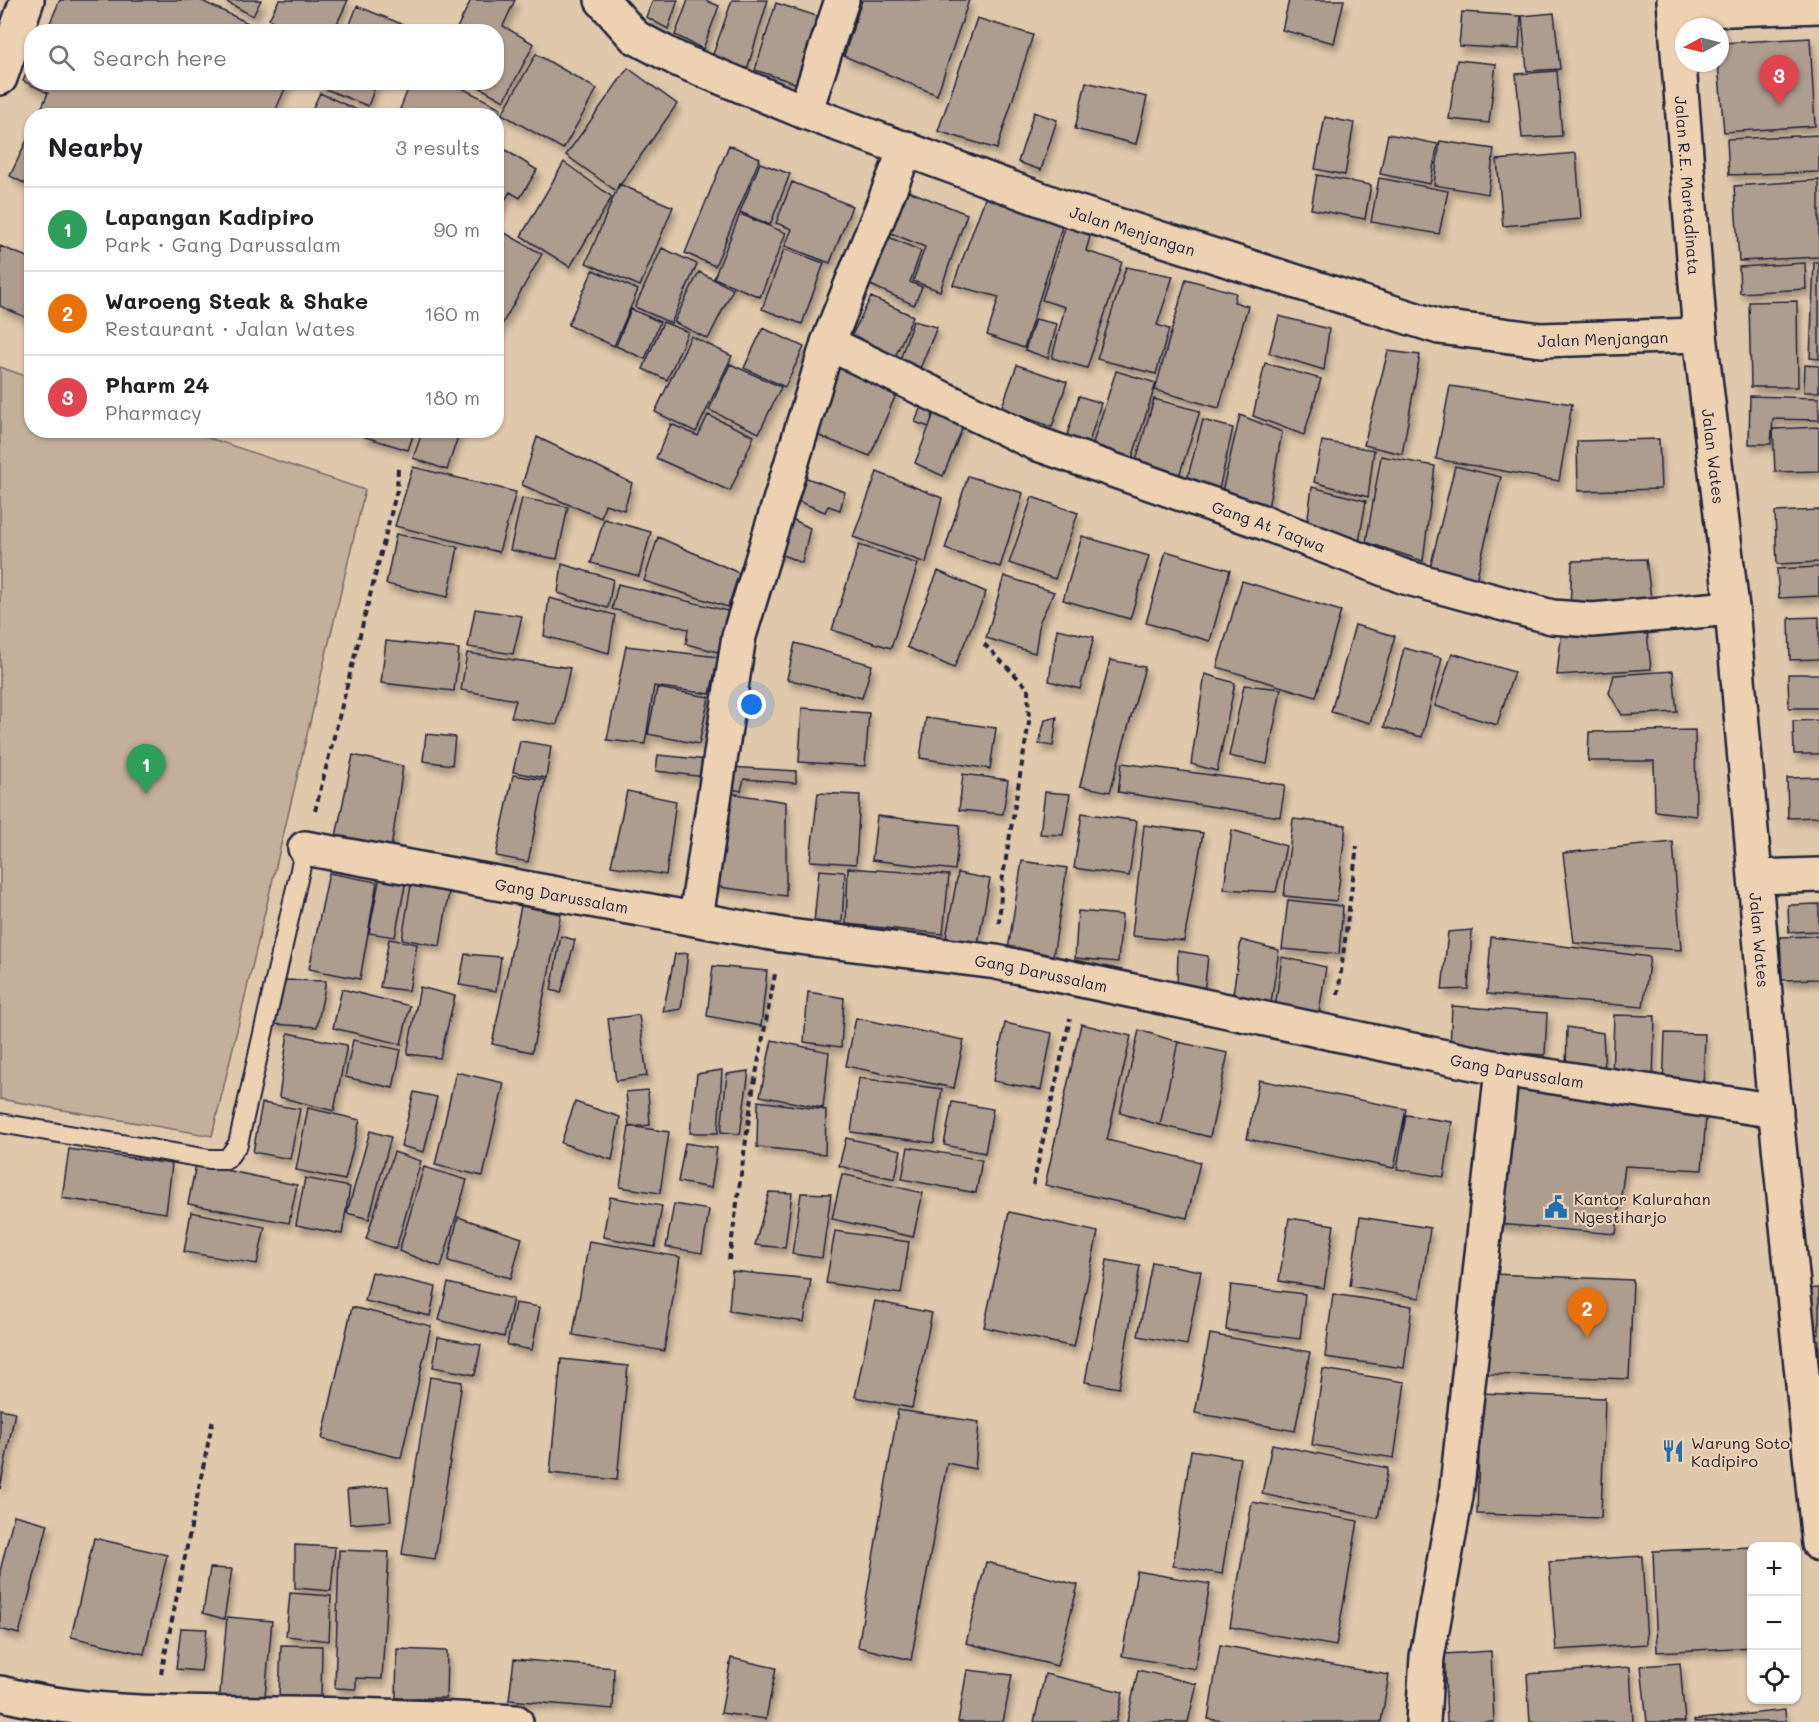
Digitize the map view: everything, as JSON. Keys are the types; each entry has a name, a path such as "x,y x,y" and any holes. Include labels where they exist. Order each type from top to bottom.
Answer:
{"street":[{"path":"0,78 27,0"},
{"name":"Jalan Menjangan","path":"602,0 635,37 679,60 805,112 1070,210 1439,327 1541,340 1700,335"},
{"path":"805,112 842,0"},
{"path":"1675,6 1819,6"},
{"name":"Jalan R.E. Martadinata","path":"1675,6 1700,335"},
{"path":"696,918 739,636 828,343 906,148"},
{"name":"Jalan Wates","path":"1700,335 1732,608 1776,1111 1819,1544"},
{"name":"Gang At Taqwa","path":"828,343 1035,443 1265,523 1405,577 1552,618 1592,620 1732,608"},
{"name":"Gang Darussalam","path":"305,848 782,934 996,962 1503,1069 1776,1111"},
{"path":"1757,877 1819,876"},
{"path":"1423,1722 1427,1657 1456,1496 1503,1069"},
{"path":"0,1693 31,1701 153,1713 378,1714 516,1722"}],"lane":[{"path":"0,1123 209,1159 226,1159 238,1144 305,848"}],"path":[{"path":"305,848 397,490 398,468"},
{"path":"984,644 1028,688 1029,722 1002,882 996,962"},
{"path":"1334,1035 1357,846"},
{"path":"729,1260 753,1090 782,934"},
{"path":"1033,1185 1078,981"},
{"path":"153,1713 213,1419"}],"shaded area":[{"path":"0,367 24,376 24,438 209,438 365,490 212,1136 0,1099"}],"building":[{"path":"60,0 200,0 250,24 50,24"},
{"path":"223,0 261,0 253,16"},
{"path":"279,0 348,0 337,24 278,24 269,19"},
{"path":"471,0 515,0 504,24 459,24"},
{"path":"653,0 678,0 668,29 646,17"},
{"path":"688,0 705,0 719,6 703,49 675,35"},
{"path":"732,0 768,0 746,73 711,60"},
{"path":"862,0 969,0 937,95 844,56"},
{"path":"1289,0 1344,0 1334,43 1282,30"},
{"path":"776,3 823,18 801,85 755,70"},
{"path":"357,6 402,24 350,24"},
{"path":"1462,12 1521,16 1519,49 1459,46"},
{"path":"1554,13 1560,69 1527,71 1522,16"},
{"path":"977,18 1033,35 997,149 938,131"},
{"path":"504,27 534,44 504,101 484,90 504,90"},
{"path":"1810,38 1815,126 1724,132 1719,72 1729,72 1729,42"},
{"path":"536,54 597,89 563,149 504,115 504,110"},
{"path":"1457,60 1496,64 1489,123 1449,119"},
{"path":"628,68 677,104 616,191 566,155"},
{"path":"1557,71 1562,136 1522,138 1516,74"},
{"path":"1086,82 1147,97 1136,144 1075,129"},
{"path":"42,90 284,90 277,108 41,108 48,93"},
{"path":"328,90 374,90 368,106"},
{"path":"408,90 466,90 501,108 400,108"},
{"path":"320,93 353,108 313,108"},
{"path":"1034,112 1057,120 1041,170 1018,162"},
{"path":"1325,117 1354,123 1345,175 1315,169"},
{"path":"1388,134 1438,144 1430,184 1380,174"},
{"path":"1819,135 1819,172 1729,175 1727,139"},
{"path":"1440,141 1494,149 1488,194 1434,185"},
{"path":"729,145 760,158 715,266 685,253"},
{"path":"24,146 24,183 10,176"},
{"path":"504,149 537,170 520,198 510,192 504,201"},
{"path":"1576,153 1581,219 1503,226 1497,160"},
{"path":"564,162 612,197 570,267 521,236"},
{"path":"760,163 790,174 770,225 740,212"},
{"path":"1317,175 1371,185 1365,219 1311,209"},
{"path":"1379,178 1448,191 1439,234 1371,222"},
{"path":"1819,180 1819,257 1739,261 1734,186"},
{"path":"792,182 852,206 830,263 785,246 792,229 776,223"},
{"path":"619,184 673,207 640,286 586,263"},
{"path":"901,188 967,214 940,291 913,281 925,247 886,231"},
{"path":"987,193 1065,217 1024,348 987,335 999,297 953,285"},
{"path":"740,214 786,233 760,297 714,278"},
{"path":"1067,222 1091,233 1086,251 1122,262 1087,368 1052,358 1065,307 1042,300"},
{"path":"504,233 542,254 504,321"},
{"path":"884,235 921,251 910,282 922,287 914,305 864,282"},
{"path":"0,246 24,256 24,316 0,306"},
{"path":"662,248 697,264 671,323 635,307"},
{"path":"784,249 824,263 802,324 762,309"},
{"path":"1814,262 1819,262 1819,359 1810,358"},
{"path":"1805,263 1806,289 1740,293 1739,267"},
{"path":"1126,267 1173,276 1157,325 1169,329 1156,374 1097,359"},
{"path":"593,270 638,290 614,346 568,325"},
{"path":"699,272 733,289 708,339 674,322"},
{"path":"1186,279 1236,293 1234,302 1248,306 1219,408 1155,390"},
{"path":"871,297 913,316 891,366 847,345"},
{"path":"1797,301 1798,387 1751,387 1749,302"},
{"path":"631,309 660,322 645,359 616,346"},
{"path":"1279,316 1329,329 1324,370 1269,353"},
{"path":"1035,319 1057,324 1048,358 1025,350"},
{"path":"913,321 937,327 916,378 897,369"},
{"path":"663,322 688,332 667,380 643,369"},
{"path":"763,328 804,347 785,387 744,368"},
{"path":"691,336 732,356 696,432 655,412"},
{"path":"1388,351 1420,355 1402,454 1364,445"},
{"path":"837,363 897,392 870,456 812,433"},
{"path":"1265,363 1321,379 1304,435 1253,416"},
{"path":"730,364 781,387 759,433 709,410"},
{"path":"1017,365 1067,382 1052,427 1001,409"},
{"path":"1805,365 1819,366 1819,392 1804,392"},
{"path":"1116,371 1156,383 1131,462 1091,449"},
{"path":"1450,386 1572,404 1559,481 1436,459"},
{"path":"925,396 937,401 929,427 915,422"},
{"path":"1079,396 1101,403 1087,449 1065,442"},
{"path":"1750,396 1819,398 1819,420 1773,419 1771,444 1749,444"},
{"path":"1154,399 1200,411 1178,479 1134,467"},
{"path":"938,403 966,419 943,476 915,463"},
{"path":"708,415 754,436 730,491 656,458 671,424 698,436"},
{"path":"1240,415 1282,432 1267,514 1220,500"},
{"path":"1203,420 1233,428 1218,494 1186,483"},
{"path":"1819,427 1819,471 1775,472 1773,429"},
{"path":"537,437 632,483 624,510 605,504 601,518 522,485"},
{"path":"369,438 412,438 408,450"},
{"path":"420,438 457,438 447,470 413,458"},
{"path":"1659,439 1661,489 1578,491 1577,441"},
{"path":"1322,441 1374,450 1368,497 1314,482"},
{"path":"1381,456 1435,466 1423,561 1366,542"},
{"path":"1455,466 1501,477 1476,580 1430,568"},
{"path":"413,467 516,492 499,552 395,526"},
{"path":"877,472 942,498 926,563 853,537"},
{"path":"796,474 845,492 840,510 828,506 825,512 788,497"},
{"path":"968,476 1023,493 1000,567 945,549"},
{"path":"1312,487 1366,501 1359,542 1306,531"},
{"path":"1032,497 1078,513 1055,579 1009,563"},
{"path":"522,498 568,507 557,559 510,550"},
{"path":"1819,510 1819,562 1777,564 1775,512"},
{"path":"786,516 810,528 802,563 773,551"},
{"path":"604,519 651,532 639,576 591,563"},
{"path":"396,534 458,547 448,597 386,584"},
{"path":"1082,536 1149,556 1130,619 1063,600"},
{"path":"658,537 739,573 728,607 644,581"},
{"path":"859,545 918,564 891,648 832,630"},
{"path":"1166,551 1230,570 1210,641 1146,623"},
{"path":"1646,559 1652,606 1570,612 1572,561"},
{"path":"562,564 613,579 608,608 558,593"},
{"path":"1819,567 1819,596 1779,598 1777,569"},
{"path":"938,571 986,592 954,668 907,647"},
{"path":"1004,576 1054,592 1040,621 1035,653 986,638"},
{"path":"1242,581 1341,611 1316,697 1217,667"},
{"path":"618,584 728,611 718,652 686,644 688,629 612,609"},
{"path":"549,598 615,615 609,653 544,636"},
{"path":"475,609 522,616 513,654 468,647"},
{"path":"1819,617 1819,659 1790,660 1789,618"},
{"path":"1646,623 1651,669 1557,675 1562,629"},
{"path":"1355,625 1395,636 1370,723 1331,712"},
{"path":"1057,629 1094,637 1080,689 1049,681"},
{"path":"386,641 459,649 454,691 381,683"},
{"path":"795,643 872,665 862,698 787,679"},
{"path":"626,646 718,657 710,694 654,686 645,744 607,740"},
{"path":"1404,648 1442,658 1422,737 1384,727"},
{"path":"467,653 570,668 557,725 511,717 516,700 461,690"},
{"path":"1452,653 1514,672 1497,725 1435,706"},
{"path":"1110,660 1145,667 1110,792 1080,786"},
{"path":"1673,671 1677,712 1622,715 1609,693 1614,675"},
{"path":"1205,674 1235,683 1217,771 1191,764"},
{"path":"1788,674 1819,674 1819,708 1789,708"},
{"path":"1244,685 1281,689 1267,764 1229,756"},
{"path":"657,688 709,697 699,744 648,734"},
{"path":"802,708 869,713 865,766 799,762"},
{"path":"1057,717 1053,746 1039,744 1045,720"},
{"path":"926,718 996,728 990,769 920,758"},
{"path":"1819,720 1819,754 1794,754 1793,721"},
{"path":"1695,730 1696,816 1655,811 1654,761 1588,761 1589,732"},
{"path":"426,734 455,737 452,765 423,761"},
{"path":"520,741 551,746 546,778 513,772"},
{"path":"353,755 403,766 391,849 335,841"},
{"path":"658,755 708,760 705,777 656,771"},
{"path":"1122,763 1285,785 1280,817 1118,792"},
{"path":"729,767 796,771 796,783 744,779 741,791 728,788"},
{"path":"963,774 1008,780 1003,814 959,810"},
{"path":"513,775 545,780 528,862 496,856"},
{"path":"1819,777 1819,817 1788,818 1787,778"},
{"path":"627,791 676,801 666,875 611,866"},
{"path":"1045,792 1070,794 1063,835 1040,834"},
{"path":"729,793 786,802 786,896 712,886"},
{"path":"818,793 860,795 856,864 810,861"},
{"path":"1082,813 1137,821 1129,876 1074,868"},
{"path":"877,816 960,825 955,870 872,860"},
{"path":"1293,819 1346,825 1337,901 1284,896"},
{"path":"1144,825 1203,833 1184,941 1132,936"},
{"path":"1232,830 1286,846 1276,892 1224,889"},
{"path":"1673,842 1681,950 1574,943 1563,853"},
{"path":"1022,861 1067,868 1052,963 1007,956"},
{"path":"848,868 949,875 943,934 846,924"},
{"path":"819,870 845,872 842,922 814,923"},
{"path":"329,873 377,882 360,979 309,969"},
{"path":"958,873 990,879 977,949 945,943"},
{"path":"380,876 406,880 395,937 369,933"},
{"path":"412,879 450,886 440,946 402,939"},
{"path":"1288,900 1343,906 1339,954 1282,949"},
{"path":"1819,904 1819,931 1789,932 1788,905"},
{"path":"521,906 561,914 532,1052 492,1044"},
{"path":"1078,911 1122,915 1118,962 1075,958"},
{"path":"1472,930 1468,989 1442,990 1448,932"},
{"path":"561,936 575,940 561,993 551,990"},
{"path":"1819,936 1819,979 1782,980 1780,937"},
{"path":"1491,937 1650,957 1643,1007 1487,994"},
{"path":"389,939 417,944 409,991 380,987"},
{"path":"1241,940 1279,950 1270,1009 1232,1001"},
{"path":"1178,951 1208,956 1204,993 1177,989"},
{"path":"688,953 681,1009 663,1012 675,954"},
{"path":"465,954 501,957 496,991 459,985"},
{"path":"1282,957 1326,967 1317,1026 1274,1016"},
{"path":"713,966 767,971 761,1026 707,1016"},
{"path":"281,980 326,981 317,1027 272,1024"},
{"path":"420,987 455,996 440,1058 407,1054"},
{"path":"342,989 410,1006 401,1044 333,1028"},
{"path":"808,992 844,998 841,1047 804,1042"},
{"path":"1452,1006 1547,1013 1545,1055 1450,1049"},
{"path":"639,1015 647,1076 616,1081 608,1019"},
{"path":"1614,1015 1655,1016 1653,1080 1612,1078"},
{"path":"856,1018 964,1040 954,1088 846,1066"},
{"path":"1005,1023 1052,1033 1041,1090 993,1081"},
{"path":"1081,1024 1131,1036 1107,1140 1200,1162 1187,1218 1045,1185"},
{"path":"1567,1027 1603,1033 1605,1073 1566,1070"},
{"path":"1139,1030 1178,1042 1160,1125 1120,1113"},
{"path":"288,1033 347,1045 334,1111 279,1097"},
{"path":"1665,1033 1705,1034 1703,1090 1663,1088"},
{"path":"353,1040 401,1050 393,1088 345,1077"},
{"path":"772,1040 829,1052 823,1108 760,1096"},
{"path":"1178,1042 1228,1053 1210,1137 1160,1125"},
{"path":"722,1070 718,1133 690,1133 697,1074"},
{"path":"749,1071 740,1134 721,1132 727,1074"},
{"path":"456,1072 504,1083 483,1176 435,1165"},
{"path":"859,1078 942,1089 934,1143 851,1132"},
{"path":"1259,1080 1406,1109 1394,1168 1247,1139"},
{"path":"1516,1084 1706,1115 1702,1170 1625,1166 1616,1234 1498,1224"},
{"path":"648,1090 650,1125 629,1127 626,1092"},
{"path":"414,1092 437,1097 424,1152 401,1146"},
{"path":"758,1101 826,1110 825,1154 757,1147"},
{"path":"575,1102 620,1117 612,1160 561,1143"},
{"path":"952,1102 993,1109 985,1153 944,1145"},
{"path":"262,1103 300,1109 290,1159 253,1152"},
{"path":"308,1108 360,1120 345,1180 296,1170"},
{"path":"1406,1115 1452,1122 1444,1177 1397,1169"},
{"path":"629,1126 669,1132 660,1193 620,1187"},
{"path":"370,1131 391,1137 369,1219 347,1213"},
{"path":"846,1138 901,1150 895,1179 839,1166"},
{"path":"685,1143 717,1148 711,1188 678,1182"},
{"path":"908,1147 982,1160 976,1193 902,1179"},
{"path":"69,1149 172,1164 166,1213 62,1198"},
{"path":"394,1152 421,1161 396,1249 366,1239"},
{"path":"196,1164 297,1185 289,1223 188,1204"},
{"path":"424,1167 467,1180 441,1267 399,1251"},
{"path":"842,1174 923,1193 913,1237 832,1219"},
{"path":"305,1178 350,1187 342,1234 296,1225"},
{"path":"769,1192 792,1193 785,1248 755,1245"},
{"path":"801,1193 831,1194 822,1258 792,1254"},
{"path":"610,1197 662,1206 655,1247 603,1237"},
{"path":"674,1204 709,1210 702,1253 666,1247"},
{"path":"191,1212 265,1227 257,1264 184,1252"},
{"path":"1009,1212 1098,1232 1074,1347 984,1327"},
{"path":"458,1217 522,1238 511,1278 448,1261"},
{"path":"1360,1217 1430,1228 1420,1298 1350,1286"},
{"path":"1289,1218 1334,1225 1324,1288 1279,1281"},
{"path":"835,1231 909,1242 901,1294 826,1283"},
{"path":"589,1241 680,1257 664,1351 573,1335"},
{"path":"1107,1260 1140,1266 1119,1388 1085,1382"},
{"path":"1152,1262 1201,1271 1187,1345 1138,1336"},
{"path":"732,1271 811,1279 804,1322 729,1311"},
{"path":"372,1272 436,1287 430,1316 365,1301"},
{"path":"1492,1274 1633,1280 1629,1379 1488,1374"},
{"path":"448,1283 513,1299 504,1337 439,1320"},
{"path":"1231,1285 1305,1294 1300,1339 1226,1330"},
{"path":"1819,1288 1819,1334 1806,1335 1803,1289"},
{"path":"1333,1294 1412,1306 1404,1368 1325,1357"},
{"path":"875,1301 932,1313 912,1408 855,1397"},
{"path":"515,1303 540,1307 532,1350 507,1345"},
{"path":"352,1307 431,1326 401,1458 322,1439"},
{"path":"1210,1334 1310,1352 1295,1431 1195,1413"},
{"path":"438,1337 481,1345 475,1375 433,1367"},
{"path":"1811,1340 1819,1340 1819,1390"},
{"path":"561,1359 628,1366 617,1480 550,1473"},
{"path":"1323,1369 1405,1382 1394,1458 1312,1445"},
{"path":"430,1377 462,1382 435,1559 402,1554"},
{"path":"1481,1393 1605,1398 1601,1518 1477,1514"},
{"path":"0,1409 15,1412 0,1489"},
{"path":"898,1410 979,1422 975,1469 947,1463 911,1660 858,1647"},
{"path":"1272,1444 1388,1468 1378,1518 1262,1494"},
{"path":"1191,1450 1240,1458 1222,1574 1173,1566"},
{"path":"388,1486 391,1521 350,1524 347,1490"},
{"path":"1252,1502 1358,1521 1336,1646 1230,1627"},
{"path":"14,1515 48,1524 19,1634 0,1629 0,1571"},
{"path":"94,1538 167,1555 144,1654 71,1637"},
{"path":"295,1545 335,1547 331,1591 295,1588"},
{"path":"1747,1547 1747,1647 1657,1652 1653,1551"},
{"path":"339,1550 389,1552 382,1679 356,1678 356,1689 335,1688"},
{"path":"1642,1556 1647,1644 1556,1650 1549,1562"},
{"path":"986,1562 1078,1585 1057,1666 966,1643"},
{"path":"210,1568 232,1569 224,1619 203,1613"},
{"path":"1137,1571 1210,1584 1195,1669 1122,1656"},
{"path":"290,1593 331,1596 329,1641 286,1636"},
{"path":"227,1617 272,1621 264,1707 219,1703"},
{"path":"181,1628 207,1629 201,1671 176,1669"},
{"path":"281,1645 322,1646 321,1699 279,1697"},
{"path":"1220,1645 1389,1675 1381,1722 1229,1722 1208,1719"},
{"path":"397,1649 447,1651 446,1698 396,1698"},
{"path":"1491,1651 1494,1722 1447,1722 1444,1654"},
{"path":"731,1658 776,1668 766,1719 721,1713"},
{"path":"514,1659 614,1668 613,1709 509,1700"},
{"path":"1680,1663 1685,1722 1647,1722 1641,1666"},
{"path":"1630,1667 1633,1722 1530,1722 1527,1674"},
{"path":"967,1670 1012,1675 1003,1722 958,1722"},
{"path":"1138,1670 1197,1684 1188,1722 1127,1722"},
{"path":"1045,1674 1123,1692 1116,1722 1034,1722"},
{"path":"1785,1710 1786,1722 1694,1722 1694,1720"}],"place":[{"name":"Pharm 24","path":"1779,105"},
{"name":"Lapangan Kadipiro","path":"146,794"},
{"name":"Kantor Kalurahan Ngestiharjo","path":"1556,1207"},
{"name":"Waroeng Steak & Shake","path":"1587,1338"},
{"name":"Warung Soto Kadipiro","path":"1673,1451"}]}
